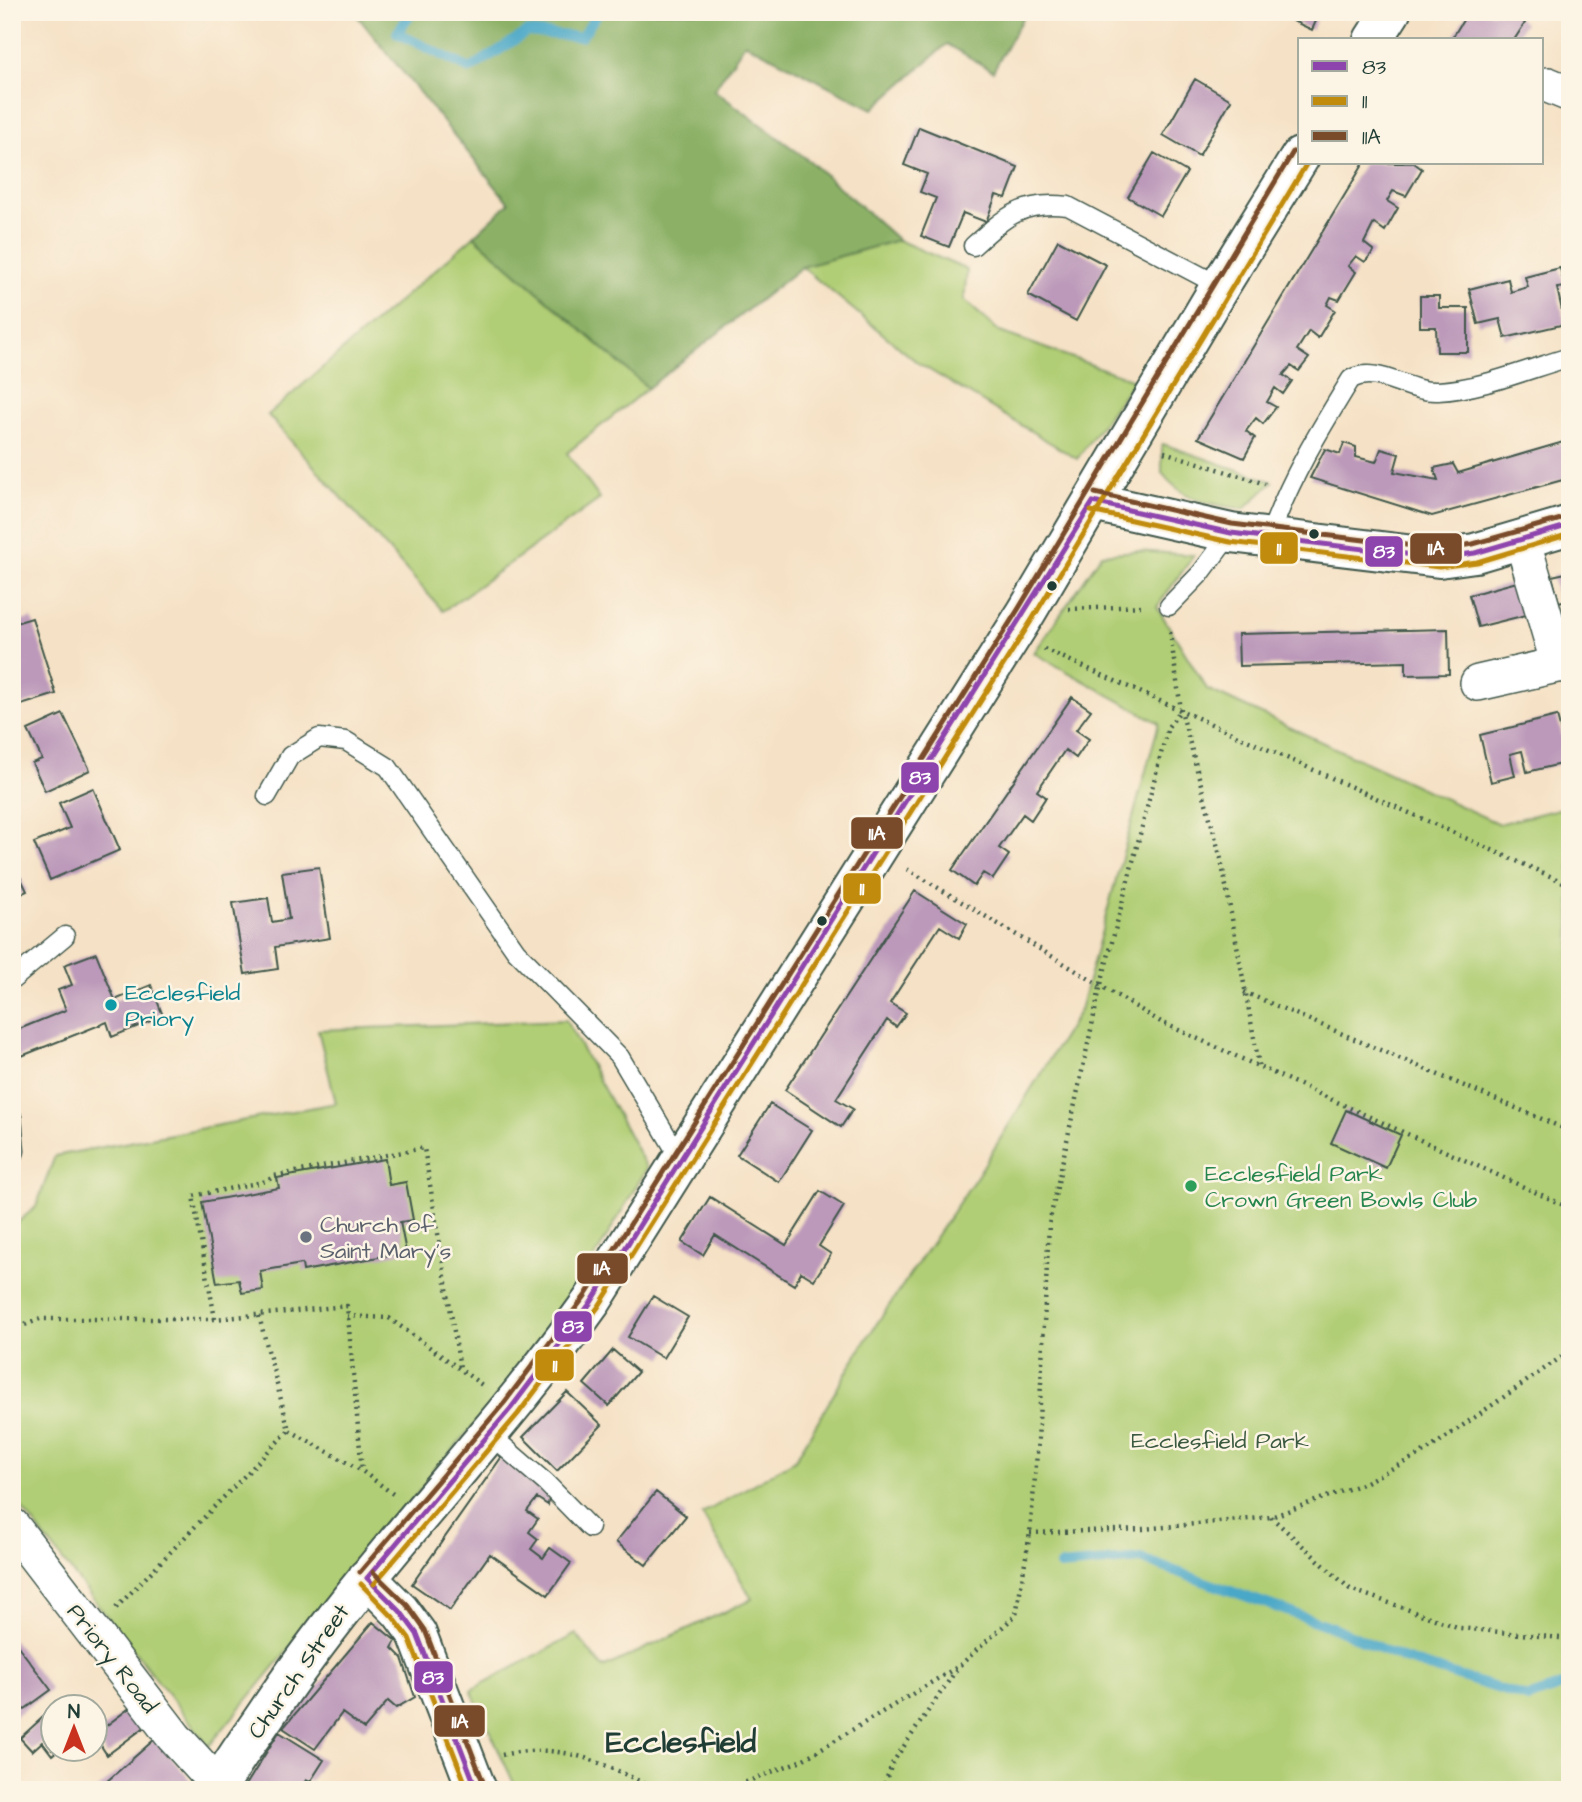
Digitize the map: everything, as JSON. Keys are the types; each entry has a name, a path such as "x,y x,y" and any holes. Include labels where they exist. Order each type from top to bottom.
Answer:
{"main road":[{"path":"1374,38 1391,12"},
{"name":"Church Street","path":"218,1788 306,1655 419,1513 500,1421 592,1301 1019,624 1298,160"},
{"path":"1093,502 1231,533 1440,558 1475,553 1570,525"},
{"path":"367,1578 400,1611 417,1634 471,1776"}],"street":[{"path":"1478,683 1564,663 1522,539"},
{"name":"Priory Road","path":"12,1526 174,1737 218,1788"}],"lane":[{"path":"973,246 999,222 1028,206 1046,203 1068,206 1220,286"},
{"path":"1269,538 1287,490 1351,379 1363,373 1375,373 1413,389 1439,391 1570,357"},
{"path":"1169,606 1201,573 1231,533"},
{"path":"267,796 290,756 319,738 346,741 388,767 516,950 620,1056 681,1160"},
{"path":"12,980 65,936"},
{"path":"12,1117 15,1151 12,1159"},
{"path":"500,1421 545,1483 590,1528"}],"path":[{"path":"1130,440 1287,490"},
{"path":"1019,624 1105,606 1169,606 1171,655 1181,710 1222,859 1244,992 1260,1065"},
{"path":"1019,624 1181,710 1570,885"},
{"path":"726,1790 802,1760 959,1666 1016,1615 1030,1533 1038,1442 1049,1224 1100,988 1168,727 1181,710"},
{"path":"877,850 1100,988 1161,1021 1570,1208"},
{"path":"1244,992 1570,1131"},
{"path":"215,1319 193,1196 267,1181 275,1176 424,1148 460,1368"},
{"path":"12,1330 40,1319 215,1319 347,1306 362,1471"},
{"path":"259,1316 289,1430 362,1471 419,1513"},
{"path":"347,1316 390,1318 460,1368 500,1421"},
{"path":"1030,1533 1143,1529 1271,1517 1362,1484 1426,1451 1570,1351"},
{"path":"93,1632 289,1430"},
{"path":"1271,1517 1350,1589 1460,1628 1570,1639"},
{"path":"882,1790 893,1762 959,1666"},
{"path":"471,1776 529,1749 562,1750 605,1765 657,1790"}],"green space":[{"path":"354,12 1026,12 993,71 947,44 873,109 745,43 714,90 811,162 898,240 802,267 648,388 474,236 509,203"},
{"path":"474,236 648,388 567,453 600,499 443,611 268,415"},
{"path":"898,240 967,270 964,300 1000,332 1134,380 1077,459 918,363 802,267"},
{"path":"1162,444 1273,482 1244,509 1198,500 1180,490 1162,473"},
{"name":"Ecclesfield Park","path":"1137,551 1194,555 1157,607 1207,689 1499,824 1570,806 1570,1790 517,1790 471,1690 576,1634 603,1668 752,1599 702,1514 795,1460 865,1341 979,1173 1080,1010 1159,723 1034,653 1102,554"},
{"path":"566,1020 647,1168 553,1329 209,1746 12,1496 12,1227 36,1207 55,1156 336,1103 318,1030"}],"building":[{"path":"1274,12 1320,12 1312,30"},
{"path":"1468,12 1519,12 1516,16 1525,23 1515,38 1452,38"},
{"path":"1195,79 1231,100 1199,156 1163,135"},
{"path":"919,127 1018,167 1006,198 996,195 986,222 963,213 949,247 921,236 936,198 920,192 927,174 904,165"},
{"path":"1154,153 1187,172 1161,216 1128,197"},
{"path":"1363,164 1415,164 1422,169 1406,196 1393,191 1387,201 1398,208 1385,231 1374,223 1364,243 1374,251 1365,262 1356,256 1348,266 1356,272 1339,300 1331,297 1327,305 1335,310 1318,338 1309,331 1297,350 1309,358 1299,371 1291,366 1283,375 1292,381 1283,394 1275,388 1267,402 1276,407 1263,424 1256,418 1246,431 1255,438 1244,458 1198,438"},
{"path":"1058,240 1106,265 1076,321 1028,295"},
{"path":"1560,268 1565,287 1557,288 1565,324 1505,338 1500,319 1478,324 1469,289 1508,279 1511,292 1528,287 1525,277"},
{"path":"1420,296 1439,296 1439,308 1468,308 1468,352 1437,352 1436,327 1420,327"},
{"path":"1570,440 1570,478 1432,516 1310,478 1325,449 1340,454 1344,443 1356,447 1356,457 1376,462 1381,449 1399,454 1394,472 1438,480 1434,468 1453,464 1458,473"},
{"path":"1570,572 1570,599 1559,602 1552,576"},
{"path":"1517,582 1526,615 1478,627 1469,595"},
{"path":"32,618 56,694 12,708 12,624"},
{"path":"1448,629 1449,674 1406,675 1406,662 1239,666 1238,634"},
{"path":"1072,697 1091,710 1076,730 1089,739 1076,758 1065,750 1037,791 1046,797 1031,820 1023,814 999,848 1009,855 993,879 983,873 974,886 952,870"},
{"path":"63,714 90,770 45,791 32,763 42,759 28,730"},
{"path":"1557,716 1569,762 1527,772 1522,751 1510,754 1515,776 1491,782 1480,735"},
{"path":"93,788 120,850 50,880 34,843 70,828 59,803"},
{"path":"12,860 27,891 12,898"},
{"path":"319,867 330,938 275,947 278,969 245,974 233,903 268,898 272,922 289,919 282,872"},
{"path":"915,891 967,924 959,938 940,926 890,1003 906,1013 896,1027 887,1020 836,1099 853,1109 841,1127 785,1090"},
{"name":"Ecclesfield Priory","path":"96,953 115,1000 151,985 163,1016 112,1037 107,1022 14,1059 12,1032 66,1010 58,990 72,985 64,965"},
{"path":"770,1104 812,1130 779,1182 737,1155"},
{"path":"1346,1110 1401,1135 1386,1168 1331,1143"},
{"name":"Church of Saint Mary's","path":"385,1159 389,1185 406,1182 413,1220 400,1222 406,1252 303,1271 302,1264 260,1271 263,1290 242,1293 239,1280 217,1283 202,1202 279,1188 277,1178"},
{"path":"820,1191 844,1206 819,1246 831,1254 814,1280 801,1272 794,1285 715,1235 703,1255 682,1242 710,1197 786,1245"},
{"path":"653,1296 688,1317 663,1358 628,1337"},
{"path":"613,1350 638,1372 609,1406 584,1384"},
{"path":"567,1392 602,1425 557,1471 523,1437"},
{"path":"503,1455 549,1498 548,1505 537,1498 527,1511 538,1519 529,1532 538,1539 531,1549 543,1558 550,1548 571,1563 548,1595 490,1554 450,1610 412,1584"},
{"path":"656,1492 686,1516 646,1565 616,1542"},
{"path":"373,1622 396,1641 392,1648 402,1658 415,1697 396,1708 388,1701 364,1729 342,1713 315,1749 283,1728"},
{"path":"12,1638 51,1690 46,1694 38,1694 38,1699 14,1717"},
{"path":"131,1707 146,1726 108,1754 108,1724"},
{"path":"38,1722 38,1746 32,1751 20,1738"},
{"path":"279,1732 324,1760 310,1782 306,1780 300,1790 243,1790"},
{"path":"155,1739 191,1781 188,1790 97,1790"}],"waterway":[{"path":"412,12 397,33 470,69 527,32 581,37 599,12"},
{"path":"1060,1566 1141,1559 1340,1630 1404,1659 1528,1698 1570,1683"}],"transit line":[{"name":"11A","path":"360,1572 504,1403 585,1296 1019,608 1293,152"},
{"name":"11","path":"374,1584 518,1414 599,1306 1033,618 1306,164"},
{"name":"11A","path":"1095,493 1232,524 1439,549 1473,544 1568,517"},
{"name":"83","path":"1093,502 1231,533 1439,558 1475,553 1570,525"},
{"name":"83","path":"367,1578 511,1408 592,1301 1093,502"},
{"name":"11","path":"1091,511 1230,542 1439,567 1477,562 1570,534"},
{"name":"11A","path":"373,1572 407,1605 425,1630 485,1787"},
{"name":"83","path":"367,1578 400,1611 417,1634 477,1790"},
{"name":"11","path":"361,1584 409,1638 468,1790"}],"place":[{"name":"Ecclesfield Priory","path":"111,1005"},
{"name":"Ecclesfield Park Crown Green Bowls Club","path":"1191,1186"},
{"name":"Church of Saint Mary's","path":"306,1237"}],"district":[{"name":"Ecclesfield","path":"681,1742"}]}
